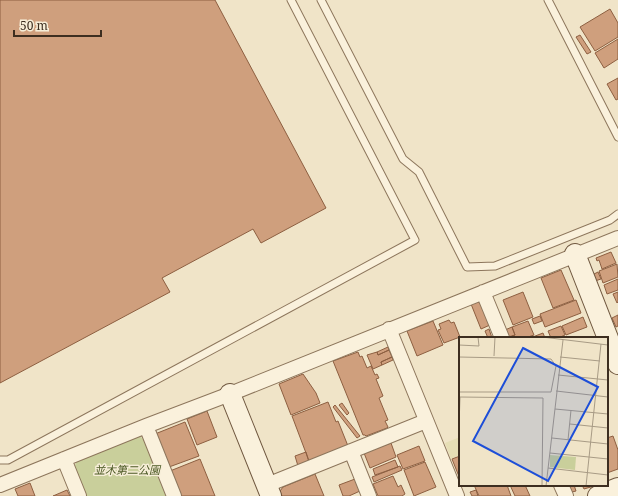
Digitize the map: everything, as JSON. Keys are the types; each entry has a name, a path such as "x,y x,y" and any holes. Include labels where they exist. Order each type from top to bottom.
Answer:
{"street":[{"path":"0,485 618,238"},
{"path":"575,254 607,337"},
{"path":"484,292 502,337"},
{"path":"389,329 456,496"},
{"path":"608,338 618,364"},
{"path":"230,394 269,490 351,451 426,421"},
{"path":"146,426 174,496"},
{"path":"351,451 369,496"},
{"path":"64,459 79,496"},
{"path":"561,486 566,496"},
{"path":"598,496 618,488"}],"lane":[{"path":"0,460 8,460 415,240 290,0"},
{"path":"321,0 403,159 419,172 467,267 495,266 610,220 618,214"},
{"path":"548,0 618,137"}],"shaded area":[{"path":"459,437 459,455 451,459 445,443"}],"green space":[{"name":"並木第二公園","path":"139,435 145,441 167,496 86,496 74,467 77,461"}],"building":[{"path":"0,0 215,0 326,208 261,243 253,229 162,278 170,292 0,383"},
{"path":"610,9 618,23 618,37 595,51 580,27"},
{"path":"580,35 591,52 587,54 576,37"},
{"path":"618,39 618,59 604,68 595,53"},
{"path":"618,78 618,99 616,100 607,84"},
{"path":"611,252 616,263 602,269 599,260 597,261 596,258"},
{"path":"617,264 618,277 603,283 599,271"},
{"path":"561,270 574,300 553,308 541,278"},
{"path":"598,272 601,279 595,281 592,275"},
{"path":"618,279 618,290 607,294 604,285"},
{"path":"523,292 533,317 513,325 503,300"},
{"path":"618,292 618,302 617,303 613,294"},
{"path":"576,300 581,313 545,327 540,314"},
{"path":"478,302 482,304 490,325 481,329 471,304"},
{"path":"618,315 618,326 616,327 612,318"},
{"path":"540,316 542,321 534,324 532,319"},
{"path":"583,317 587,327 566,335 562,326"},
{"path":"449,320 451,323 454,322 460,337 444,343 438,330 441,329 439,324"},
{"path":"433,321 443,345 417,356 407,331"},
{"path":"528,321 534,335 528,337 512,337 515,335 512,327"},
{"path":"561,326 565,335 560,337 551,337 548,331"},
{"path":"512,327 515,335 508,337 505,330"},
{"path":"489,329 492,337 488,337 485,331"},
{"path":"543,333 545,337 533,337"},
{"path":"388,347 389,350 378,355 377,352"},
{"path":"389,350 392,357 381,362 382,365 373,369 367,355 377,352 378,355"},
{"path":"358,352 360,357 362,356 367,368 371,366 375,375 377,374 379,378 376,379 383,396 379,398 388,420 385,421 388,427 387,428 366,436 363,435 333,361"},
{"path":"392,357 393,360 382,365 381,362"},
{"path":"303,374 316,393 320,403 291,415 279,384"},
{"path":"328,402 336,422 338,421 348,446 309,461 292,416"},
{"path":"342,403 349,413 347,415 339,405"},
{"path":"335,405 360,436 357,438 333,407"},
{"path":"207,411 217,437 197,445 187,419"},
{"path":"185,422 199,456 169,467 155,434"},
{"path":"613,436 618,450 618,469 608,473 608,438"},
{"path":"391,443 396,457 370,468 364,453"},
{"path":"419,446 425,461 403,469 397,455"},
{"path":"306,452 309,462 298,466 295,456"},
{"path":"459,456 459,476 452,459"},
{"path":"200,459 215,496 180,496 170,471"},
{"path":"395,460 398,467 375,475 373,469"},
{"path":"425,462 436,487 414,496 404,470"},
{"path":"400,466 402,470 374,482 372,477"},
{"path":"315,474 324,496 282,496 280,491 283,487"},
{"path":"393,476 398,487 401,485 405,494 402,496 378,496 373,484"},
{"path":"355,479 360,491 349,496 343,496 339,485"},
{"path":"30,483 35,496 18,496 15,489"},
{"path":"474,486 507,486 511,496 479,496"},
{"path":"510,486 525,486 530,496 515,496"},
{"path":"569,486 574,486 576,491 572,492"},
{"path":"582,486 594,486 584,489"},
{"path":"67,490 70,496 53,496"},
{"path":"476,490 478,496 472,496 470,492"}]}
